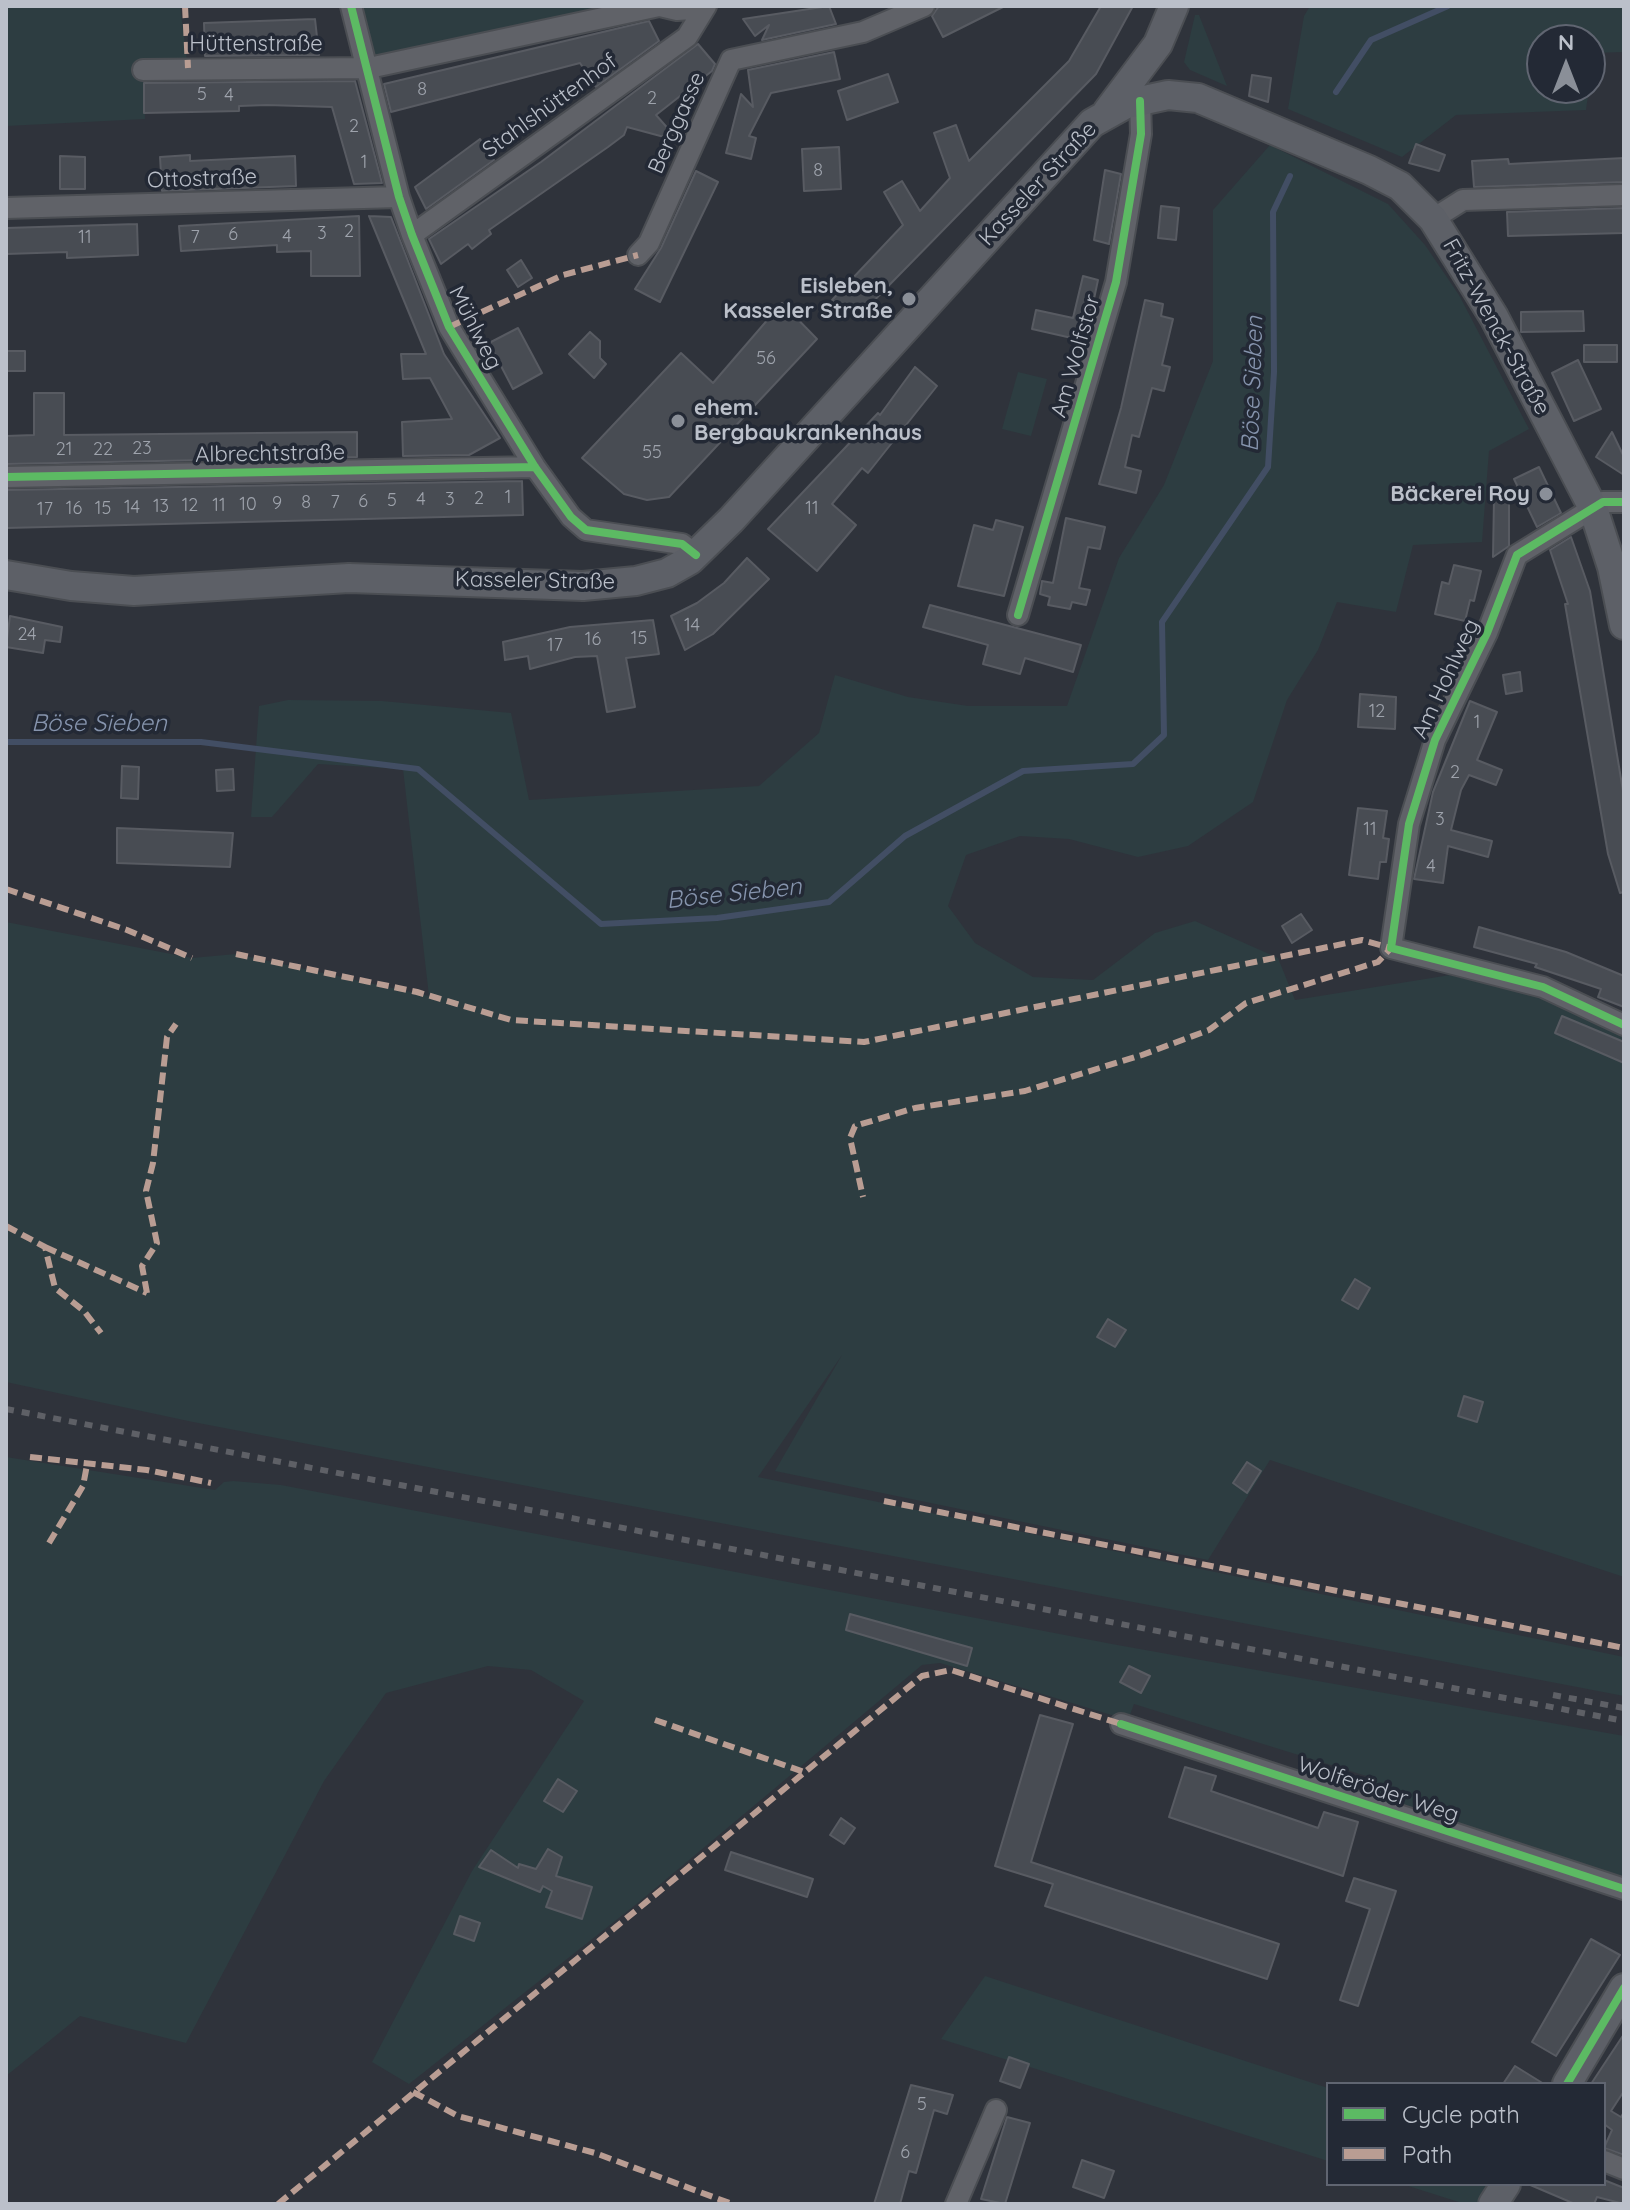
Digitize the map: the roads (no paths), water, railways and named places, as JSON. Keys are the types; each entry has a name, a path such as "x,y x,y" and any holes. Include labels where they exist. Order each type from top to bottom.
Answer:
{"main road":[{"name":"Kasseler Straße","path":"6,575 93,589 134,591 349,578 583,586 655,577 696,555 742,509 1092,123 1107,112 1158,44 1174,6"},
{"path":"1158,44 1158,64 1168,95"},
{"name":"Kasseler Straße","path":"1107,112 1168,95"},
{"name":"Fritz-Wenck-Straße","path":"1168,95 1209,102 1369,170 1400,186 1433,219 1478,289 1593,508 1612,567 1624,625"},
{"path":"1568,2082 1624,1988"},
{"path":"1493,2204 1505,2186"}],"street":[{"name":"Mühlweg","path":"351,6 399,197 412,235 449,327 535,467 571,517 586,530 679,543 696,555"},
{"name":"Hüttenstraße","path":"143,70 369,68 659,6 677,10 705,7"},
{"name":"Berggasse","path":"638,255 649,243 731,60 863,32 924,6"},
{"name":"Stahlshüttenhof","path":"412,235 687,37 705,7"},
{"name":"Am Wolfstor","path":"1018,615 1116,282 1141,134 1140,101"},
{"path":"1433,219 1463,200 1624,195"},
{"name":"Ottostraße","path":"6,208 399,197"},
{"name":"Albrechtstraße","path":"6,477 535,467"},
{"path":"1593,508 1603,502 1624,502"},
{"name":"Am Hohlweg","path":"1593,508 1517,555 1487,633 1435,740 1409,824 1391,948 1543,987 1624,1025"},
{"name":"Wolferöder Weg","path":"1121,1724 1624,1889"},
{"path":"956,2204 996,2110"}],"waterway":[{"name":"Böse Sieben","path":"1336,92 1371,40 1448,6"},
{"name":"Böse Sieben","path":"6,742 201,742 418,769 601,924 717,918 829,902 905,836 1023,771 1133,764 1164,735 1162,622 1268,467 1274,372 1273,212 1290,176"}],"railway":[{"path":"6,1409 1624,1721"},
{"path":"1553,1695 1624,1708"}],"place":[{"name":"Eisleben, Kasseler Straße","path":"909,299"},
{"name":"ehem. Bergbaukrankenhaus","path":"678,421"},
{"name":"Bäckerei Roy","path":"1546,494"}]}
